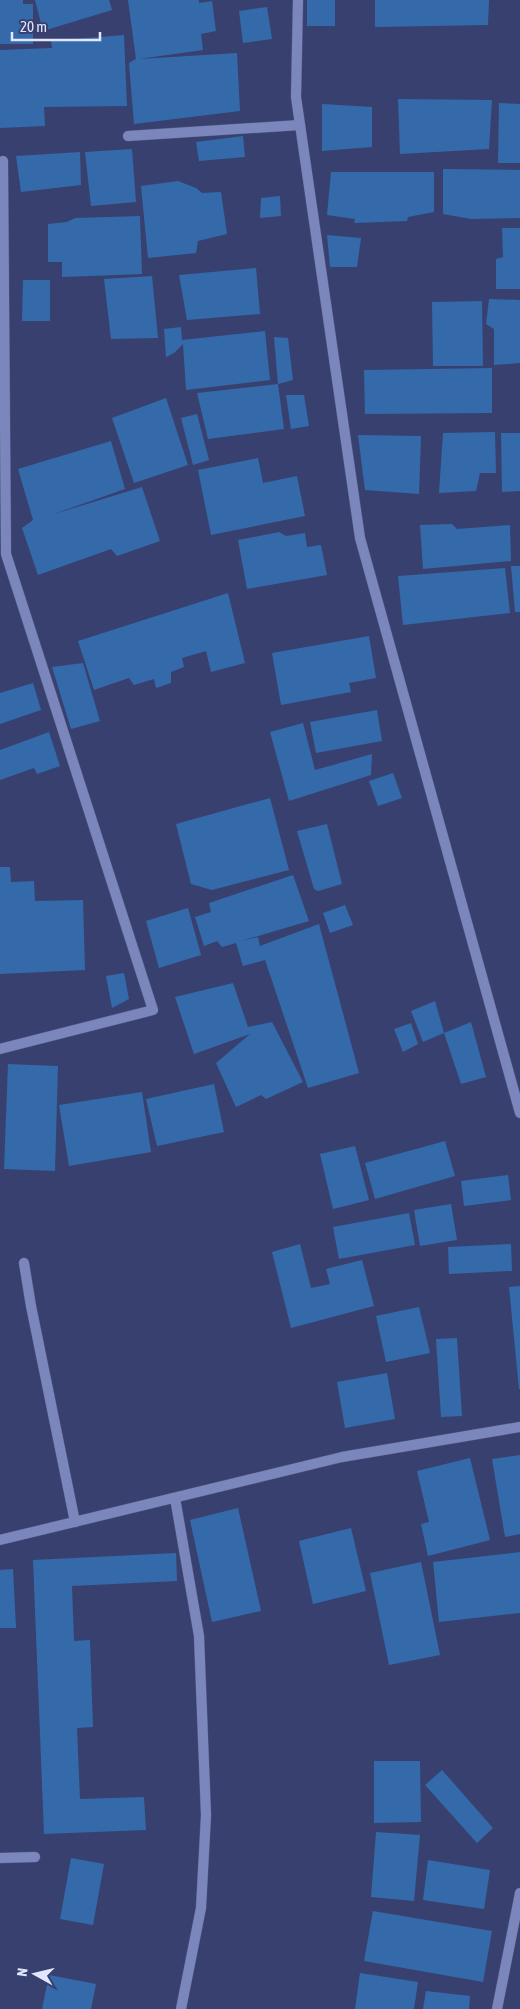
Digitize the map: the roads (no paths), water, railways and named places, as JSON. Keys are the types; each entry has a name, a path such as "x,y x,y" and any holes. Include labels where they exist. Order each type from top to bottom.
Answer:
{"street":[{"path":"298,0 296,97 360,538 520,1113"},
{"path":"128,136 300,125"},
{"path":"0,1049 153,1010 6,554 3,161"},
{"path":"24,1263 74,1522"},
{"path":"0,1540 342,1458 520,1427"},
{"path":"175,1498 199,1636 206,1815 202,1908 181,2009"},
{"path":"0,1858 35,1858"},
{"path":"496,2009 520,1893"}]}
